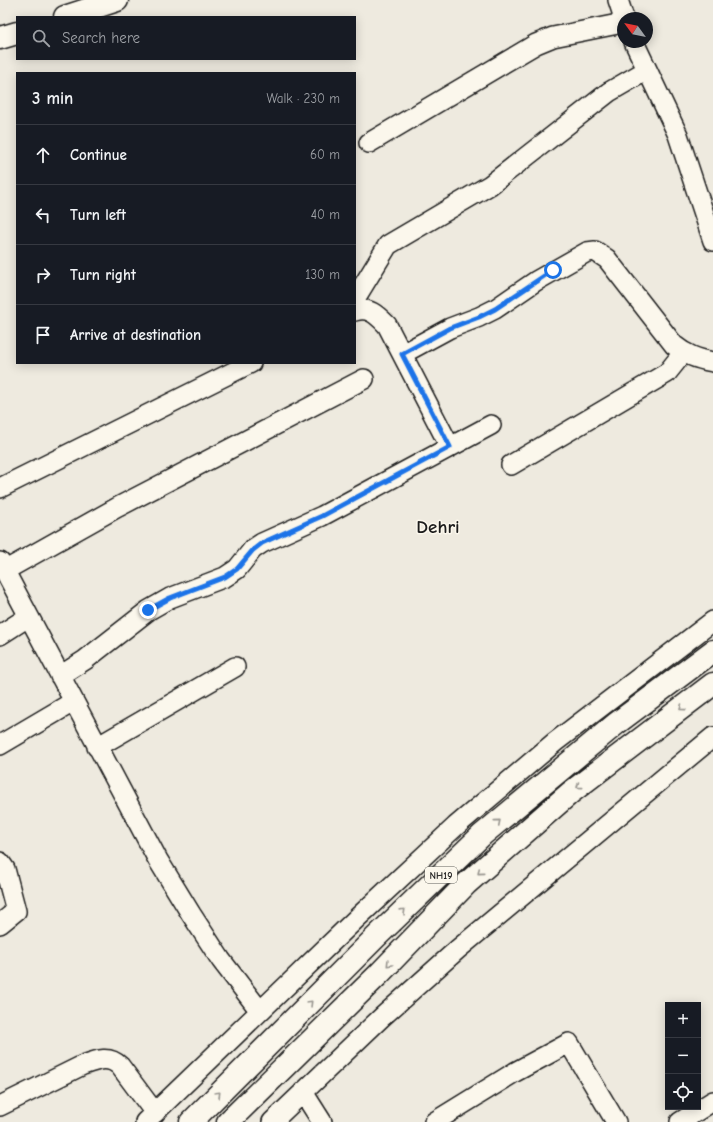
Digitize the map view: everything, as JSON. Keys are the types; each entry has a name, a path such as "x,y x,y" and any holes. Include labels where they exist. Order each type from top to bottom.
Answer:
{"main road":[{"path":"68,16 117,0"},
{"path":"0,38 16,33"},
{"name":"NH19","path":"191,1122 376,937 482,835 617,723 713,651"},
{"name":"NH19","path":"228,1122 379,974 466,884 570,793 713,684"}],"street":[{"path":"618,0 622,12"},
{"path":"369,143 536,44 553,37 601,29 617,25"},
{"path":"637,48 678,135 713,241"},
{"path":"356,297 388,245 490,184 609,92 647,70"},
{"path":"402,354 450,328 495,309 553,270 587,252 594,251 607,259 682,353 693,358 713,362"},
{"path":"356,311 368,310 378,316 387,326 450,447"},
{"path":"511,465 667,373 682,353"},
{"path":"0,488 249,364"},
{"path":"260,1011 221,960 158,860 2,566 364,380"},
{"path":"60,676 85,660 148,610 170,598 225,577 237,569 253,550 262,543 322,516 491,425"},
{"path":"0,634 28,617"},
{"path":"0,1106 83,1065 96,1060 106,1059 115,1061 120,1066 150,1117 398,879 503,785 555,742 713,621"},
{"path":"97,747 236,667"},
{"path":"0,745 73,702"},
{"path":"272,1122 388,1012 464,944 713,737"},
{"path":"0,862 5,869 16,911 0,924"},
{"path":"434,1122 515,1072 569,1044 616,1122"},
{"path":"303,1092 322,1122"},
{"path":"680,1122 708,1110"}],"district":[{"name":"Dehri","path":"438,526"}],"route":[{"path":"148,610 170,598 225,577 237,569 253,550 262,543 322,516 450,447 402,354 438,333 495,309 553,270"}]}
